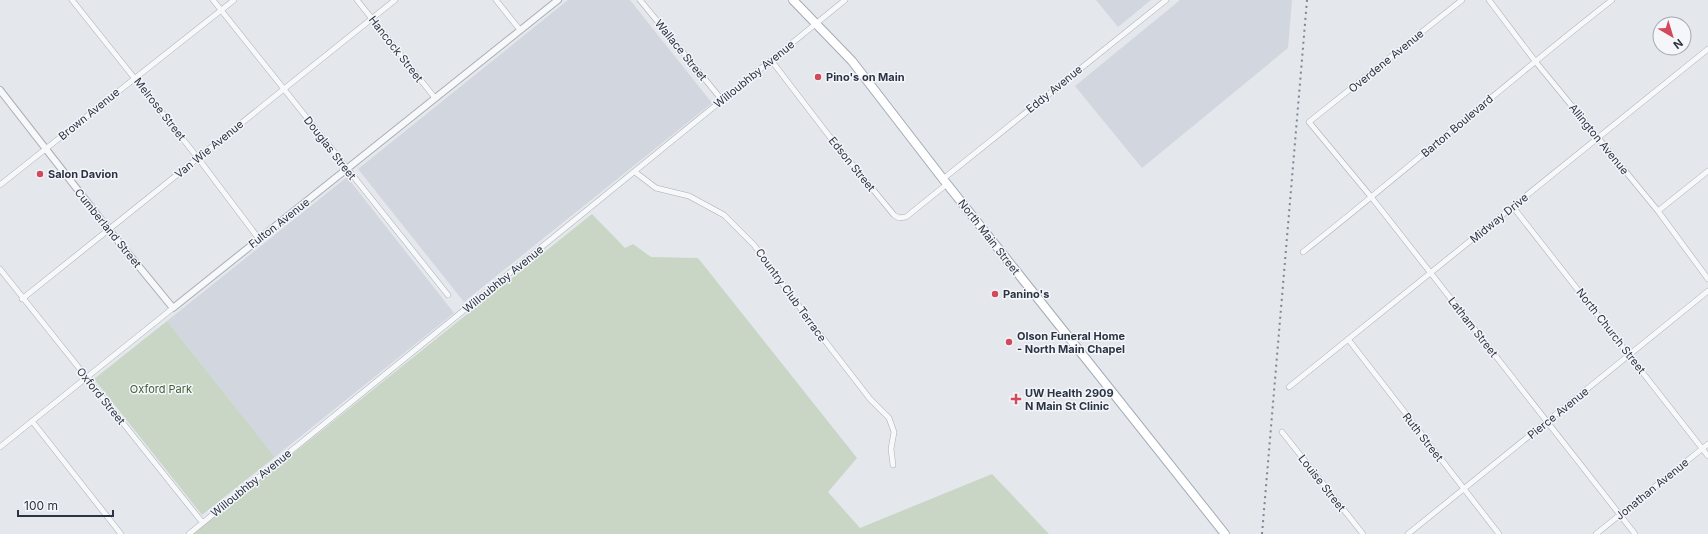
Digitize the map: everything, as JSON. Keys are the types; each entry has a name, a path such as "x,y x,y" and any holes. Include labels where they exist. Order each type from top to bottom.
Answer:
{"main road":[{"name":"North Main Street","path":"793,0 852,61 945,181 1225,534"}],"street":[{"name":"Melrose Street","path":"72,0 198,158 259,239"},
{"name":"Douglas Street","path":"213,0 346,169 448,295"},
{"name":"Brown Avenue","path":"0,185 234,0"},
{"name":"Hancock Street","path":"357,0 435,98"},
{"name":"Van Wie Avenue","path":"22,299 395,0"},
{"path":"496,0 520,30"},
{"name":"Fulton Avenue","path":"1,445 558,0"},
{"name":"Wallace Street","path":"640,0 722,100"},
{"name":"Willoubhby Avenue","path":"189,534 636,172 845,0"},
{"name":"Eddy Avenue","path":"945,181 1166,0"},
{"name":"Overdene Avenue","path":"1309,122 1462,0"},
{"name":"Allington Avenue","path":"1489,0 1535,61 1658,211 1708,279"},
{"name":"Barton Boulevard","path":"1303,252 1372,198 1535,61 1612,0"},
{"name":"Midway Drive","path":"1289,387 1708,49"},
{"name":"Edson Street","path":"771,60 833,141 894,215 899,218 906,217 945,181"},
{"name":"Cumberland Street","path":"0,90 108,230 173,308"},
{"name":"Latham Street","path":"1309,122 1372,198 1634,534"},
{"path":"1658,211 1708,171"},
{"name":"Country Club Terrace","path":"636,172 656,188 689,196 724,215 754,245 812,324 870,399 889,418 894,432 891,449 893,465"},
{"name":"North Church Street","path":"1513,207 1708,456"},
{"name":"Oxford Street","path":"0,269 22,299 202,522"},
{"name":"Pierce Avenue","path":"1408,534 1463,488 1708,292"},
{"name":"Ruth Street","path":"1348,339 1499,534"},
{"path":"32,421 121,534"},
{"name":"Louise Street","path":"1282,432 1362,534"},
{"name":"Jonathan Avenue","path":"1596,534 1708,444"}],"shaded area":[{"path":"568,0 630,0 712,103 464,302 358,169"},
{"path":"1096,0 1151,0 1118,27"},
{"path":"1180,0 1292,0 1288,48 1142,168 1075,86"},
{"path":"347,177 454,313 275,457 167,321"}],"green space":[{"path":"592,214 625,248 633,244 651,257 698,258 857,458 828,492 860,528 992,474 1049,534 193,534"},
{"name":"Oxford Park","path":"167,321 275,457 202,515 94,379"}],"railway":[{"path":"1262,534 1307,0"}],"place":[{"name":"Pino's on Main","path":"818,77"},
{"name":"Salon Davion","path":"40,174"},
{"name":"Panino's","path":"995,294"},
{"name":"Olson Funeral Home - North Main Chapel","path":"1009,342"},
{"name":"UW Health 2909 N Main St Clinic","path":"1016,399"}]}
